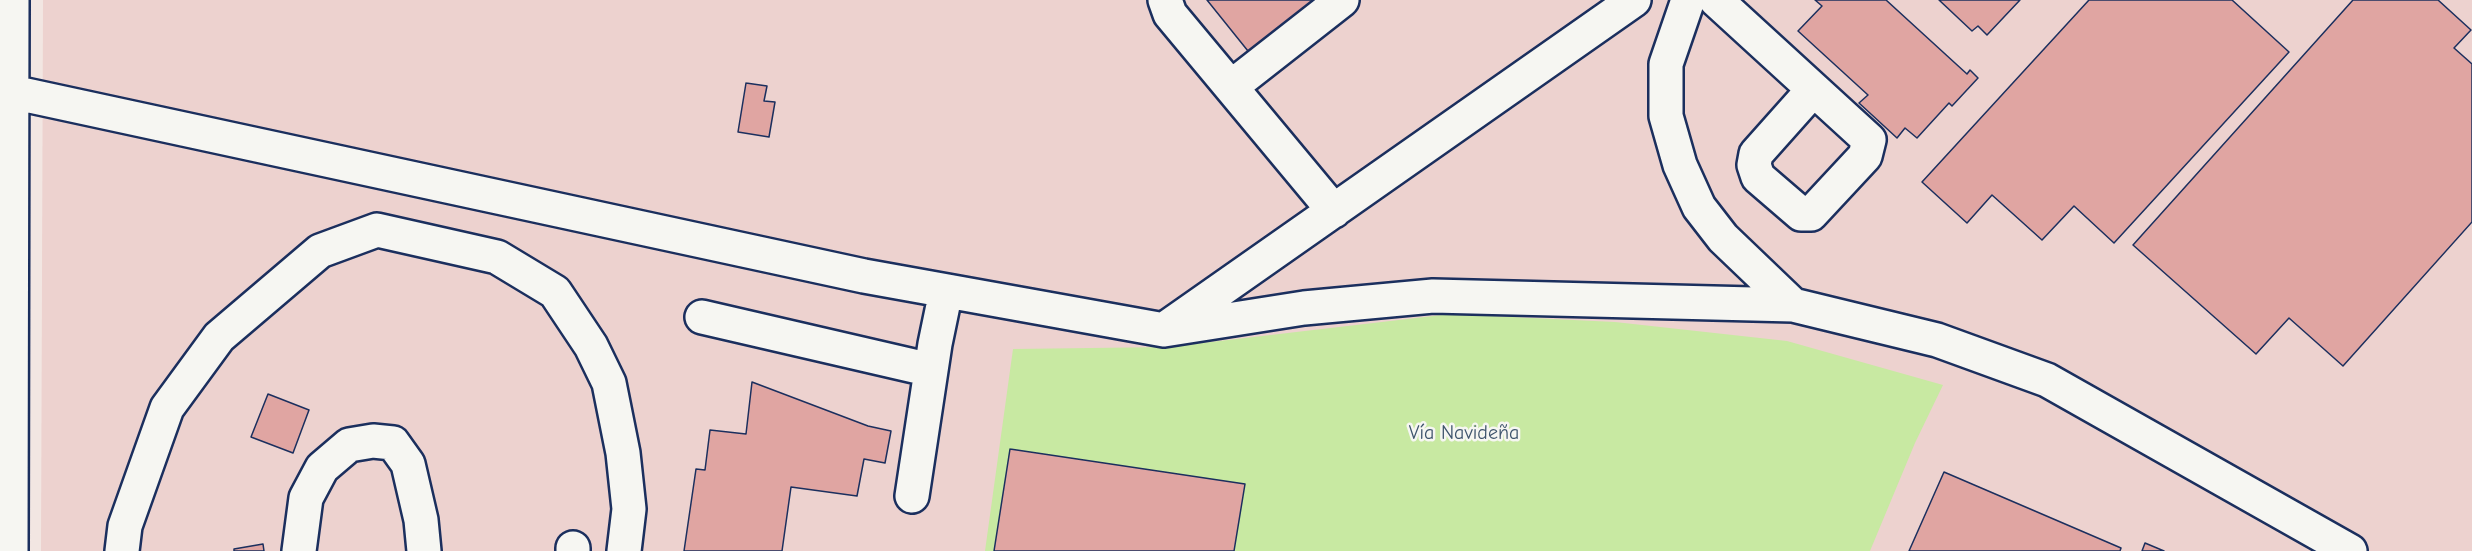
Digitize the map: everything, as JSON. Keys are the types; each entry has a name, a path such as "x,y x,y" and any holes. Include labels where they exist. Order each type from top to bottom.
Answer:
{"street":[{"path":"11,551 6,368 6,161 12,92 12,0"},
{"path":"1165,0 1170,14 1334,211"},
{"path":"1231,87 1342,0"},
{"path":"1164,330 1634,0"},
{"path":"1688,0 1666,64 1666,116 1680,165 1698,207 1723,238 1793,305"},
{"path":"1716,0 1813,90"},
{"path":"12,92 864,276 1164,330 1304,308 1434,296 1793,305 1937,340 2047,380 2350,551"},
{"path":"122,551 125,526 167,408 219,337 320,251 376,230 497,257 555,292 591,346 609,383 623,453 629,509 624,551"},
{"path":"912,496 931,370 946,291"},
{"path":"702,317 931,370"},
{"path":"299,551 306,498 322,468 349,445 374,441 393,443 408,464 421,520 424,551"}],"shaded area":[{"path":"43,0 2472,0 2472,551 41,551"}],"green space":[{"name":"Vía Navideña","path":"1450,314 1615,322 1787,341 1943,385 1915,443 1870,551 985,551 1013,349 1168,347"}],"building":[{"path":"1207,0 1322,0 1252,56"},
{"path":"1815,0 1886,0 1967,74 1970,70 1978,78 1952,106 1949,103 1917,138 1905,128 1897,138 1859,103 1868,95 1798,31 1822,6"},
{"path":"1939,0 2020,0 1987,35 1978,26 1972,31"},
{"path":"2089,0 2232,0 2289,52 2114,243 2074,206 2042,240 1992,195 1967,223 1922,182"},
{"path":"2353,0 2438,0 2471,30 2454,48 2472,64 2472,222 2343,366 2289,318 2256,354 2133,245"},
{"path":"746,83 767,86 764,101 775,102 769,137 738,132"},
{"path":"752,382 868,426 891,431 885,463 864,459 857,496 791,487 782,551 684,551 696,469 705,470 710,430 746,434"},
{"path":"268,394 309,410 293,453 251,437"},
{"path":"1010,449 1245,484 1234,551 994,551"},
{"path":"1944,472 2121,548 2120,551 1909,551"},
{"path":"2145,543 2164,551 2142,551"},
{"path":"263,544 264,551 234,551 234,549"}]}
